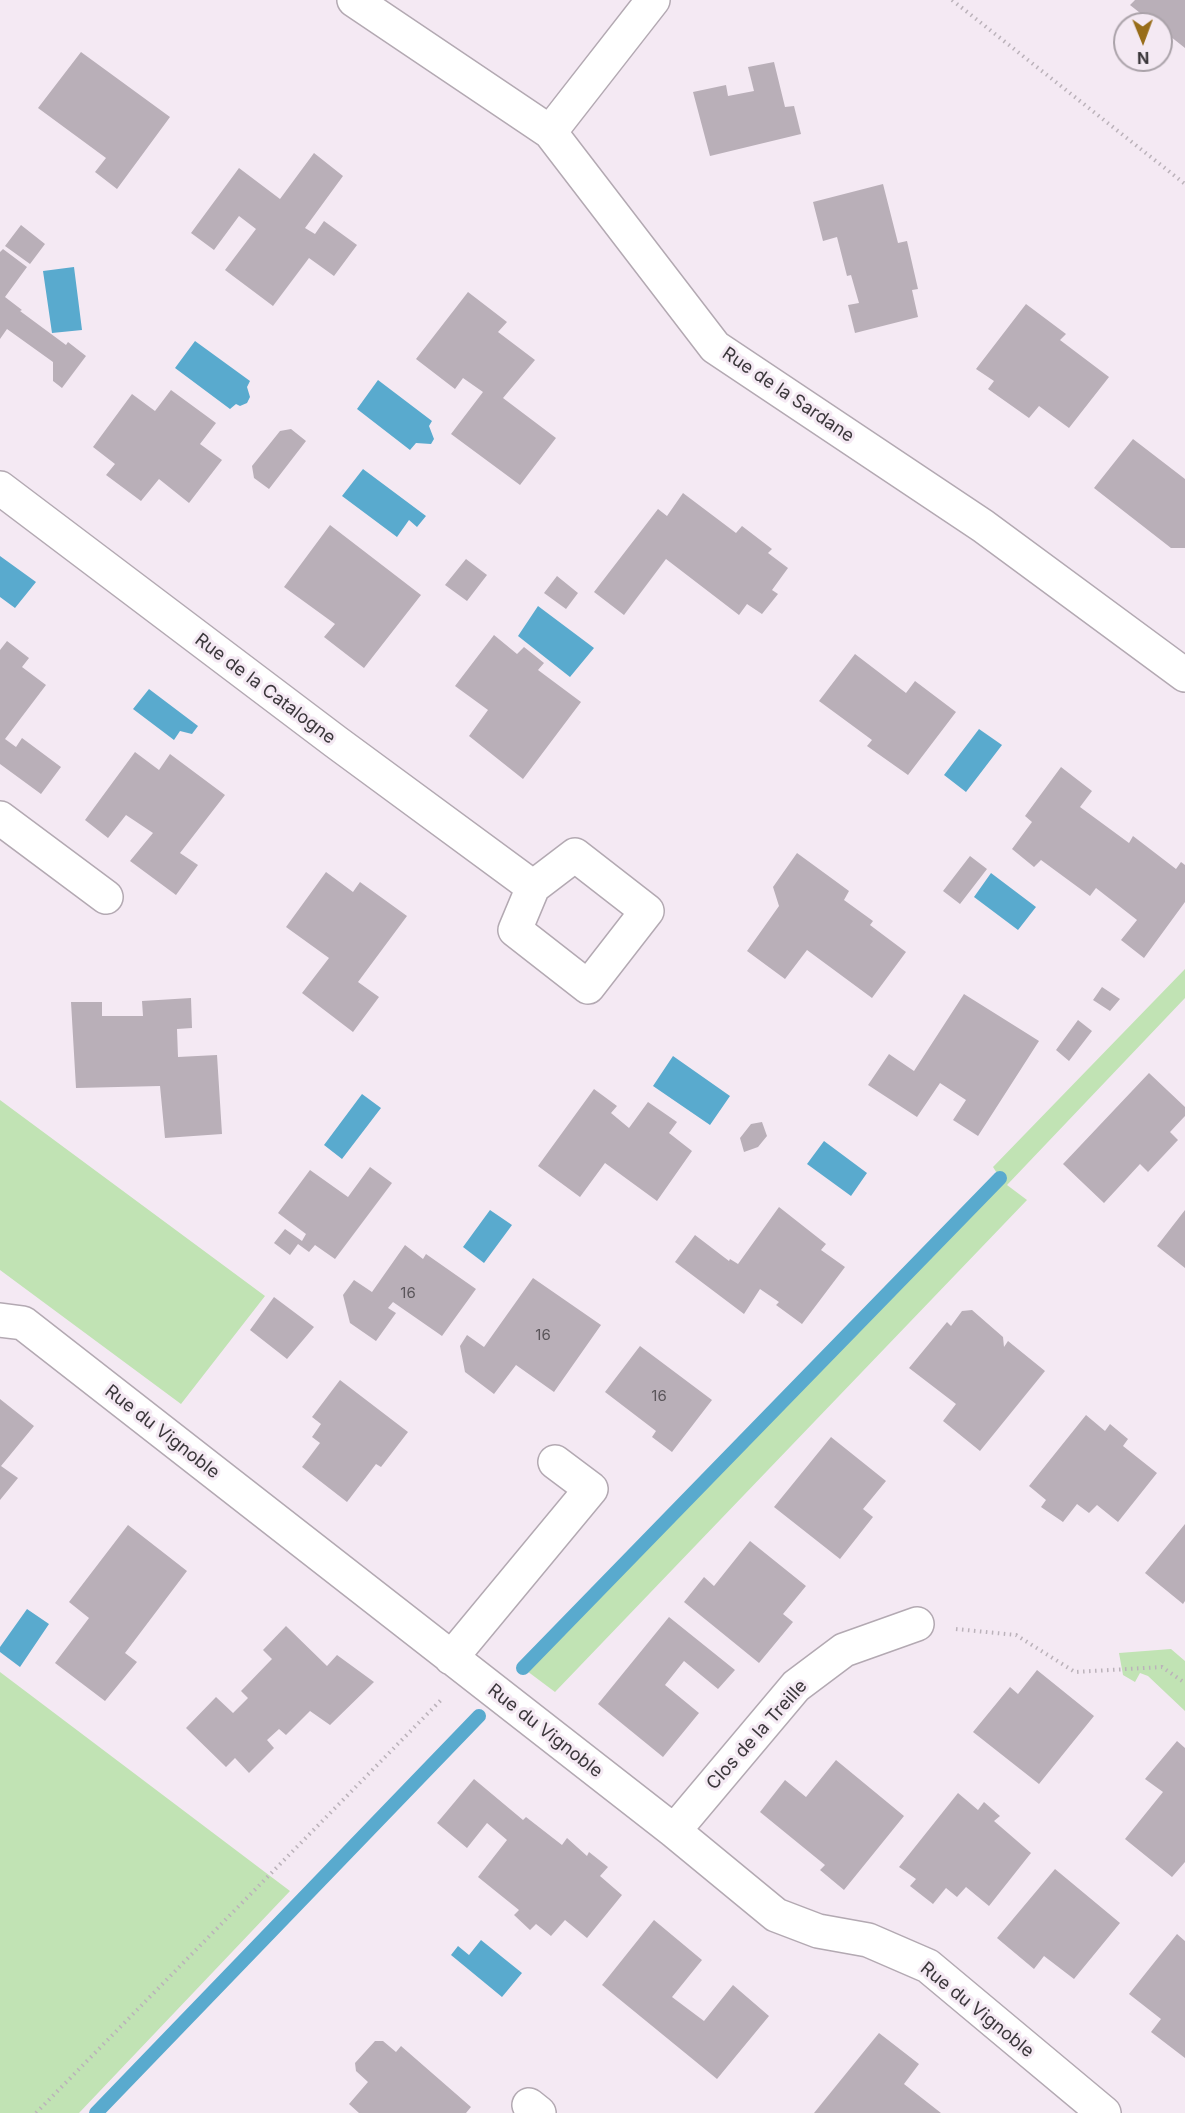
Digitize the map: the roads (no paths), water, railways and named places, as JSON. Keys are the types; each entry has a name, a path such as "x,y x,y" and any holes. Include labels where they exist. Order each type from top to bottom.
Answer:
{"street":[{"name":"Rue de la Sardane","path":"354,0 550,132 715,347 983,526 1185,675"},
{"path":"550,132 653,0"},
{"name":"Rue de la Catalogne","path":"0,488 336,742 533,887"},
{"path":"0,818 106,897"},
{"name":"Rue du Vignoble","path":"0,1320 23,1323 674,1831 776,1915 818,1931 868,1940 928,1966 1104,2113"},
{"path":"460,1665 591,1489 555,1462"},
{"name":"Clos de la Treille","path":"674,1831 796,1686 844,1650 917,1624"}],"water":[{"path":"74,267 82,330 52,333 43,271"},
{"path":"195,341 250,381 247,387 250,397 247,403 240,406 236,404 230,409 175,368"},
{"path":"378,380 432,421 429,426 434,439 431,444 416,443 410,450 357,409"},
{"path":"363,469 426,516 417,527 409,520 397,537 342,496"},
{"path":"0,556 36,582 15,608 0,597"},
{"path":"538,606 594,648 570,677 518,636"},
{"path":"149,689 198,726 192,734 180,731 174,740 133,709"},
{"path":"979,729 1002,745 966,792 944,775"},
{"path":"991,873 1036,907 1018,930 974,897"},
{"path":"673,1056 730,1096 710,1125 653,1086"},
{"path":"362,1094 381,1108 342,1159 324,1145"},
{"path":"824,1141 867,1173 851,1196 807,1164"},
{"path":"490,1210 512,1225 484,1263 463,1247"},
{"path":"27,1609 49,1624 20,1667 0,1652 0,1647"},
{"path":"481,1940 522,1973 502,1997 451,1955 458,1946 469,1955"}],"waterway":[{"path":"523,1668 1000,1178"},
{"path":"96,2113 479,1716"}]}
